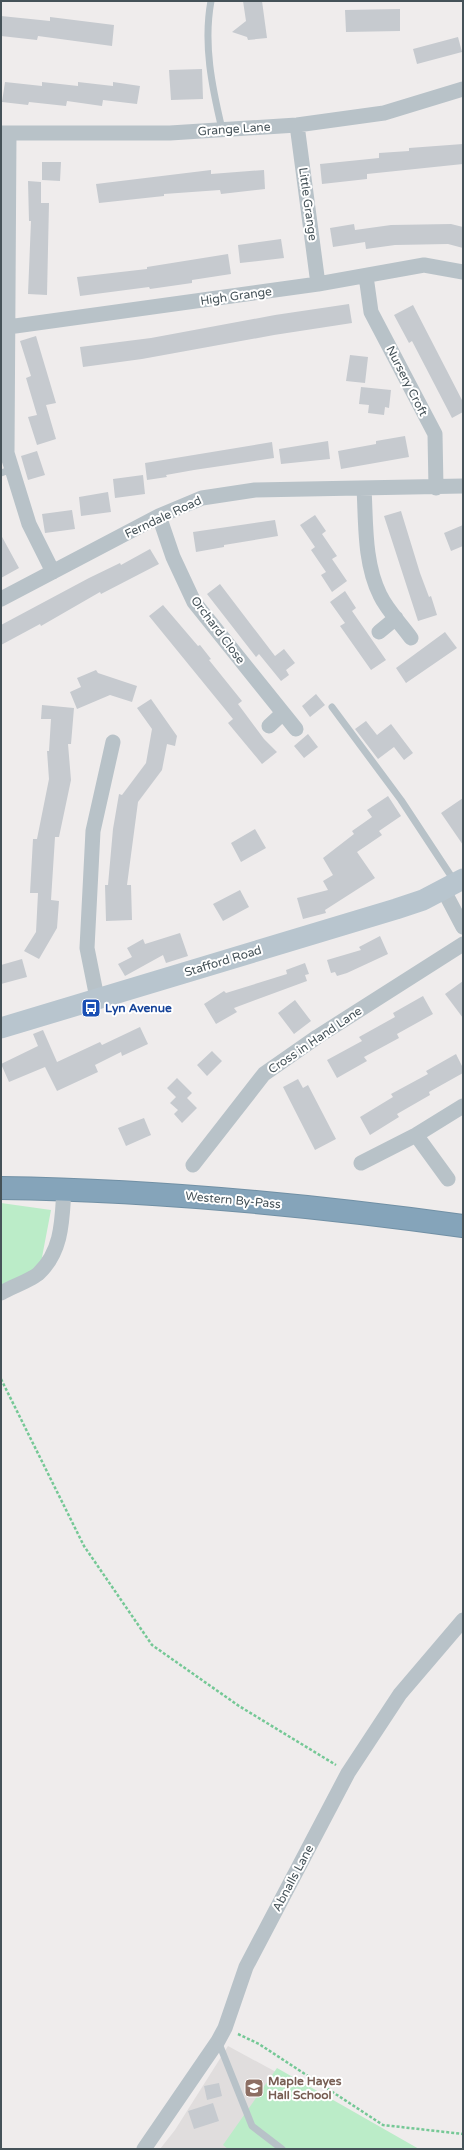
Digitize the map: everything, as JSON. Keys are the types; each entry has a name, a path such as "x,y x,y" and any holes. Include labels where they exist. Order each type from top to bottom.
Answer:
{"highway":[{"name":"Western By-Pass","path":"1,1188 64,1189 179,1195 341,1209 463,1226"}],"street":[{"name":"Grange Lane","path":"5,133 170,133 297,125 384,113 463,89"},
{"name":"Little Grange","path":"297,125 318,284"},
{"path":"5,133 5,282 8,327 6,471 29,524 53,572"},
{"name":"High Grange","path":"8,327 318,284 424,265 463,272"},
{"name":"Nursery Croft","path":"366,276 371,312 435,434 436,488"},
{"name":"Ferndale Road","path":"1,599 159,516 202,498 255,490 436,488 463,486"},
{"path":"364,488 371,572 380,596 411,638"},
{"name":"Orchard Close","path":"159,516 172,557 194,602 296,729"},
{"path":"379,632 396,618"},
{"path":"269,726 283,713"},
{"path":"97,998 87,948 93,831 113,742"},
{"path":"454,884 463,926"},
{"name":"Stafford Road","path":"1,1028 396,909 423,900 454,884"},
{"name":"Cross in Hand Lane","path":"193,1165 264,1074 317,1037 463,944"},
{"path":"361,1163 416,1135 463,1106"},
{"path":"416,1135 448,1179"},
{"path":"1,1293 39,1273 56,1250 61,1232 64,1189"},
{"name":"Abnalls Lane","path":"144,2149 222,2035 246,1967 348,1773 400,1694 463,1620"}],"lane":[{"path":"211,1 207,22 208,57 222,130"},
{"path":"332,707 401,800 454,884"},
{"path":"222,2035 252,2126 282,2149"}],"path":[{"path":"1,1379 84,1546 152,1645 239,1706 348,1773"},
{"path":"222,2035 259,2044 383,2125 463,2134"}],"shaded area":[{"name":"Maple Hayes Hall School","path":"228,2046 418,2149 160,2149 175,2130"}],"green space":[{"path":"1,1203 51,1210 39,1273 1,1295"},
{"path":"277,2068 419,2149 228,2149 223,2145"}],"building":[{"path":"243,1 262,1 267,38 248,40 247,37 232,32 246,21"},
{"path":"400,9 400,31 346,32 345,10"},
{"path":"1,16 50,21 50,17 114,25 112,46 38,36 37,40 1,36"},
{"path":"458,37 462,52 417,64 413,49"},
{"path":"202,69 203,99 171,100 169,70"},
{"path":"5,82 42,86 42,82 78,86 78,82 113,86 113,82 140,86 137,104 103,100 102,106 67,101 66,106 29,102 28,105 2,102"},
{"path":"463,144 463,164 367,174 367,179 322,184 320,164 379,158 379,153 409,151 409,148"},
{"path":"42,162 61,162 60,181 42,180"},
{"path":"211,170 211,174 264,170 265,189 221,194 220,190 164,194 164,196 99,203 96,184"},
{"path":"28,181 41,182 41,203 49,203 47,295 28,294 31,221 29,221"},
{"path":"354,224 355,230 391,225 451,224 463,227 463,248 448,244 395,245 366,249 365,242 333,247 330,228"},
{"path":"281,239 284,258 240,263 238,245"},
{"path":"228,254 231,274 192,280 192,283 80,296 77,277 147,269 147,267"},
{"path":"349,304 352,323 274,335 142,359 83,367 80,347 151,338 275,315"},
{"path":"413,305 463,402 463,412 452,418 412,341 409,343 394,315"},
{"path":"36,336 56,403 46,405 56,439 37,445 28,417 37,415 26,378 31,376 20,341"},
{"path":"350,355 368,357 365,383 346,381"},
{"path":"361,387 391,390 389,408 385,407 384,415 368,413 369,405 359,404"},
{"path":"405,436 409,457 341,469 338,451 376,444 376,441"},
{"path":"328,441 330,459 281,464 279,449"},
{"path":"272,442 274,458 194,470 166,475 167,477 147,480 145,463"},
{"path":"37,451 45,475 28,480 21,456"},
{"path":"143,475 145,494 115,498 113,479"},
{"path":"108,492 111,512 81,516 79,497"},
{"path":"72,510 75,529 45,533 42,514"},
{"path":"401,511 420,573 429,597 431,596 437,615 418,621 384,516"},
{"path":"315,515 326,531 322,534 337,556 332,559 347,581 332,592 321,575 326,572 311,550 315,547 300,525"},
{"path":"275,520 278,536 224,545 224,547 196,552 193,532"},
{"path":"463,525 463,546 451,551 444,533"},
{"path":"1,535 19,568 1,578"},
{"path":"150,549 159,564 101,594 100,592 41,626 40,624 1,645 1,625 89,578 120,563 121,565"},
{"path":"220,584 275,656 284,649 295,663 286,670 289,675 281,681 259,654 256,657 207,594"},
{"path":"345,591 356,608 352,611 386,660 371,670 340,626 345,623 330,602"},
{"path":"163,605 211,659 209,660 242,701 238,704 264,739 277,752 262,764 228,723 233,719 149,616"},
{"path":"445,632 457,648 406,683 396,668"},
{"path":"96,670 98,673 137,686 132,702 110,695 77,709 70,692 81,687 77,678"},
{"path":"316,694 325,705 310,717 302,706"},
{"path":"151,699 177,736 175,746 167,744 162,770 138,802 127,885 131,885 132,920 106,921 105,885 108,885 113,829 119,794 122,795 146,763 152,729 137,708"},
{"path":"42,705 74,708 71,744 68,744 71,780 59,837 55,837 51,900 59,901 57,928 39,959 24,951 36,932 38,893 30,893 33,839 37,839 49,779 47,751 49,751 51,719 41,719"},
{"path":"366,721 377,735 391,724 413,753 404,760 394,747 378,759 355,729"},
{"path":"308,734 318,747 304,758 294,746"},
{"path":"388,796 401,816 379,831 382,835 357,852 375,878 325,910 326,913 303,919 297,898 328,890 323,881 333,875 323,858 354,834 352,831 372,817 367,810"},
{"path":"463,798 463,845 441,813"},
{"path":"255,829 266,848 241,862 231,843"},
{"path":"240,890 249,907 223,921 213,904"},
{"path":"180,933 188,956 166,963 163,955 125,976 118,964 132,957 127,948 143,939 145,944"},
{"path":"380,936 388,954 347,973 337,976 335,972 331,973 327,960 361,950 359,947"},
{"path":"22,959 27,977 1,984 1,965"},
{"path":"305,963 309,974 305,975 307,981 234,1008 237,1012 216,1024 204,1004 224,991 226,993 287,974 286,970"},
{"path":"463,981 463,1018 445,994"},
{"path":"423,996 433,1014 397,1034 399,1038 364,1057 367,1061 337,1078 327,1060 362,1041 359,1037 395,1017 393,1013"},
{"path":"295,1000 311,1021 294,1034 278,1013"},
{"path":"140,1027 148,1044 122,1056 121,1052 95,1065 98,1072 57,1091 45,1067 9,1082 1,1064 38,1046 33,1034 43,1030 57,1062 100,1042 102,1045"},
{"path":"212,1051 222,1061 207,1076 197,1065"},
{"path":"456,1054 463,1068 463,1073 429,1092 430,1095 397,1114 399,1117 370,1135 360,1117 393,1097 391,1094 428,1074 426,1071"},
{"path":"177,1078 192,1093 187,1098 197,1108 182,1123 174,1114 178,1110 170,1103 176,1097 167,1088"},
{"path":"298,1079 303,1088 308,1085 336,1139 315,1150 283,1087"},
{"path":"144,1118 151,1135 126,1146 118,1128"},
{"path":"219,2083 222,2096 207,2100 204,2086"},
{"path":"213,2103 219,2121 194,2129 188,2111"}],"place":[{"name":"Lyn Avenue","path":"91,1008"},
{"name":"Maple Hayes Hall School","path":"254,2088"}]}
